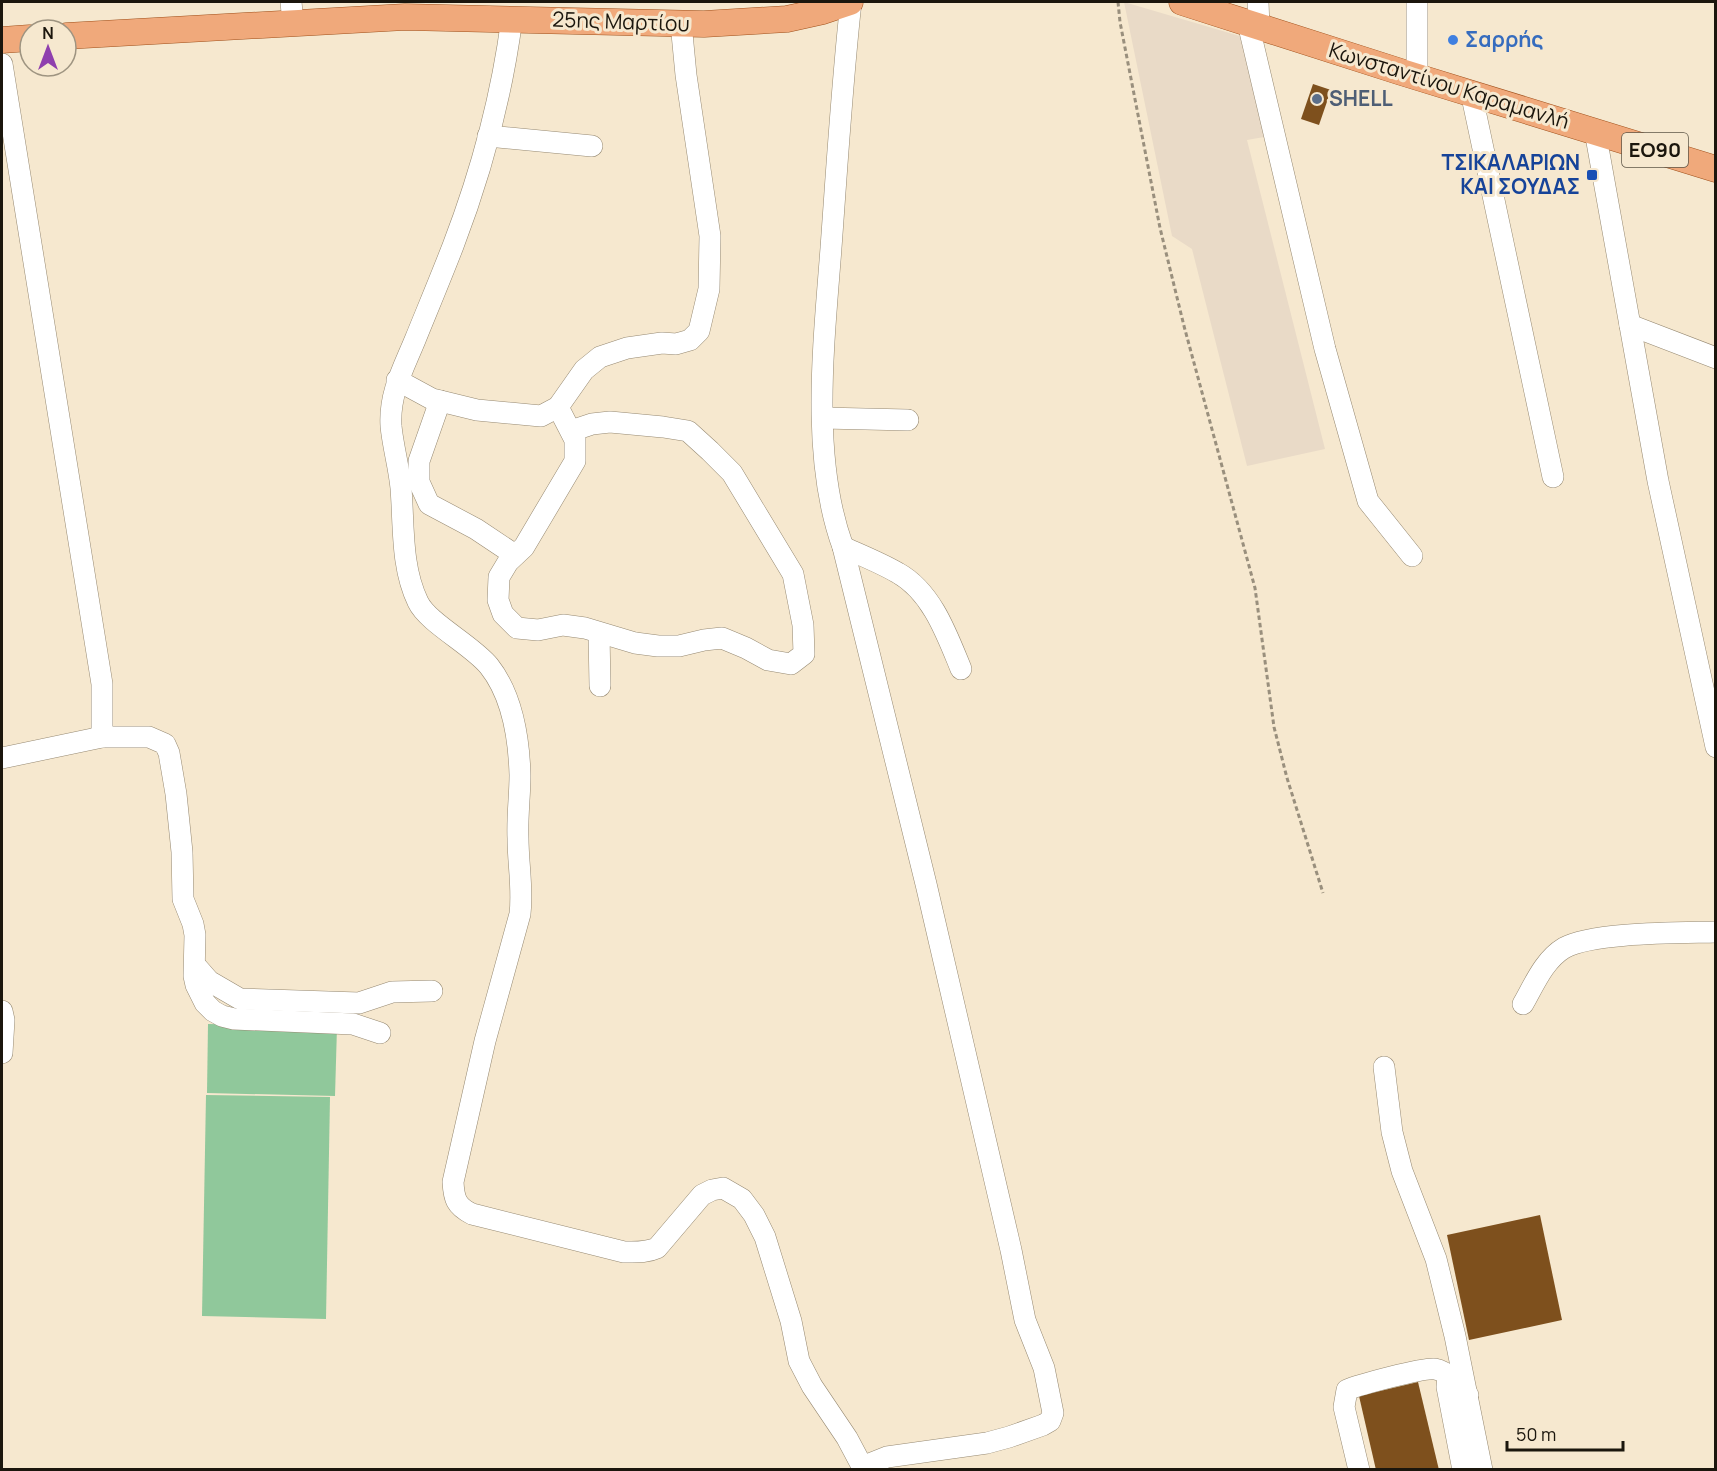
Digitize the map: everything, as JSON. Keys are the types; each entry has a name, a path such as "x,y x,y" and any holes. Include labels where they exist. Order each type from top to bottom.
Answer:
{"main road":[{"name":"25ης Μαρτίου","path":"78,35 292,12 704,24 787,18 823,11 850,2"},
{"name":"Κωνσταντίνου Καραμανλή","path":"1182,2 1255,17 1417,77 1716,169"},
{"path":"2,40 18,39"}],"street":[{"path":"512,18 506,57 481,166 453,244 397,380 391,409 391,427 401,488 404,551 418,603 428,615 474,652 498,679 511,715 518,748 520,776 518,849 522,894 520,914 485,1041 453,1182 455,1202 460,1208 472,1214 624,1252 648,1252 657,1248 702,1195 723,1188 732,1192 742,1199 754,1215 765,1237 791,1321 796,1350 803,1370 837,1422 863,1468 886,1457 1009,1437 1050,1421 1053,1404 1044,1368 1025,1320 1011,1250 926,884 843,547 833,521 826,478 823,418 826,323 850,2"},
{"path":"1417,2 1417,77"},
{"path":"1255,17 1325,349 1368,501 1412,556"},
{"path":"397,380 440,401 477,410 541,416 558,407 584,370 600,357 627,348 683,342 690,340 699,331 709,289 710,236 686,75 681,23"},
{"path":"2,64 102,684 102,737"},
{"path":"1471,92 1553,477"},
{"path":"1595,131 1658,481 1716,747"},
{"path":"488,136 592,146"},
{"path":"1630,326 1716,358"},
{"path":"440,401 419,461 419,482 429,504 515,555"},
{"path":"558,407 575,440 574,461 524,547 508,562 499,577 498,600 503,614 517,628 538,630 563,625 635,643 658,646 680,646 704,639 722,639 768,660 791,664 804,654 803,625 793,574 732,473 710,451 688,431 663,427 610,422 592,424 571,431"},
{"path":"823,418 909,420"},
{"path":"843,547 900,573 921,592 941,623 961,669"},
{"path":"599,633 600,686"},
{"path":"2,758 102,737 149,736 165,744 169,753 176,794 182,852 183,899 195,935 196,985 205,1003 222,1016 234,1019 353,1024 380,1033"},
{"path":"1523,1004 1547,963 1564,948 1597,938 1716,932"},
{"path":"194,970 240,999 358,1003 392,992 432,991"},
{"path":"2,1011 4,1020 2,1053"},
{"path":"1384,1067 1392,1132 1402,1171 1437,1259 1482,1470"},
{"path":"1359,1470 1344,1407 1347,1390 1361,1384 1434,1368 1456,1380 1468,1396"},
{"path":"1448,1376 1447,1387 1463,1470"}],"path":[{"path":"1118,2 1119,22 1162,239 1255,588 1274,727 1287,778 1323,893"}],"shaded area":[{"path":"1124,2 1243,37 1264,137 1247,140 1325,449 1247,466 1192,249 1172,236"}],"green space":[{"path":"208,1024 337,1027 335,1096 207,1093"},
{"path":"206,1095 330,1097 326,1319 202,1316"}],"building":[{"path":"1313,84 1331,90 1319,125 1301,119"},
{"path":"1540,1215 1562,1320 1469,1340 1447,1235"},
{"path":"1418,1382 1439,1470 1376,1470 1359,1396"}],"place":[{"name":"Σαρρής","path":"1453,40"},
{"name":"SHELL","path":"1317,99"},
{"name":"ΤΣΙΚΑΛΑΡΙΩΝ ΚΑΙ ΣΟΥΔΑΣ","path":"1592,175"}]}
